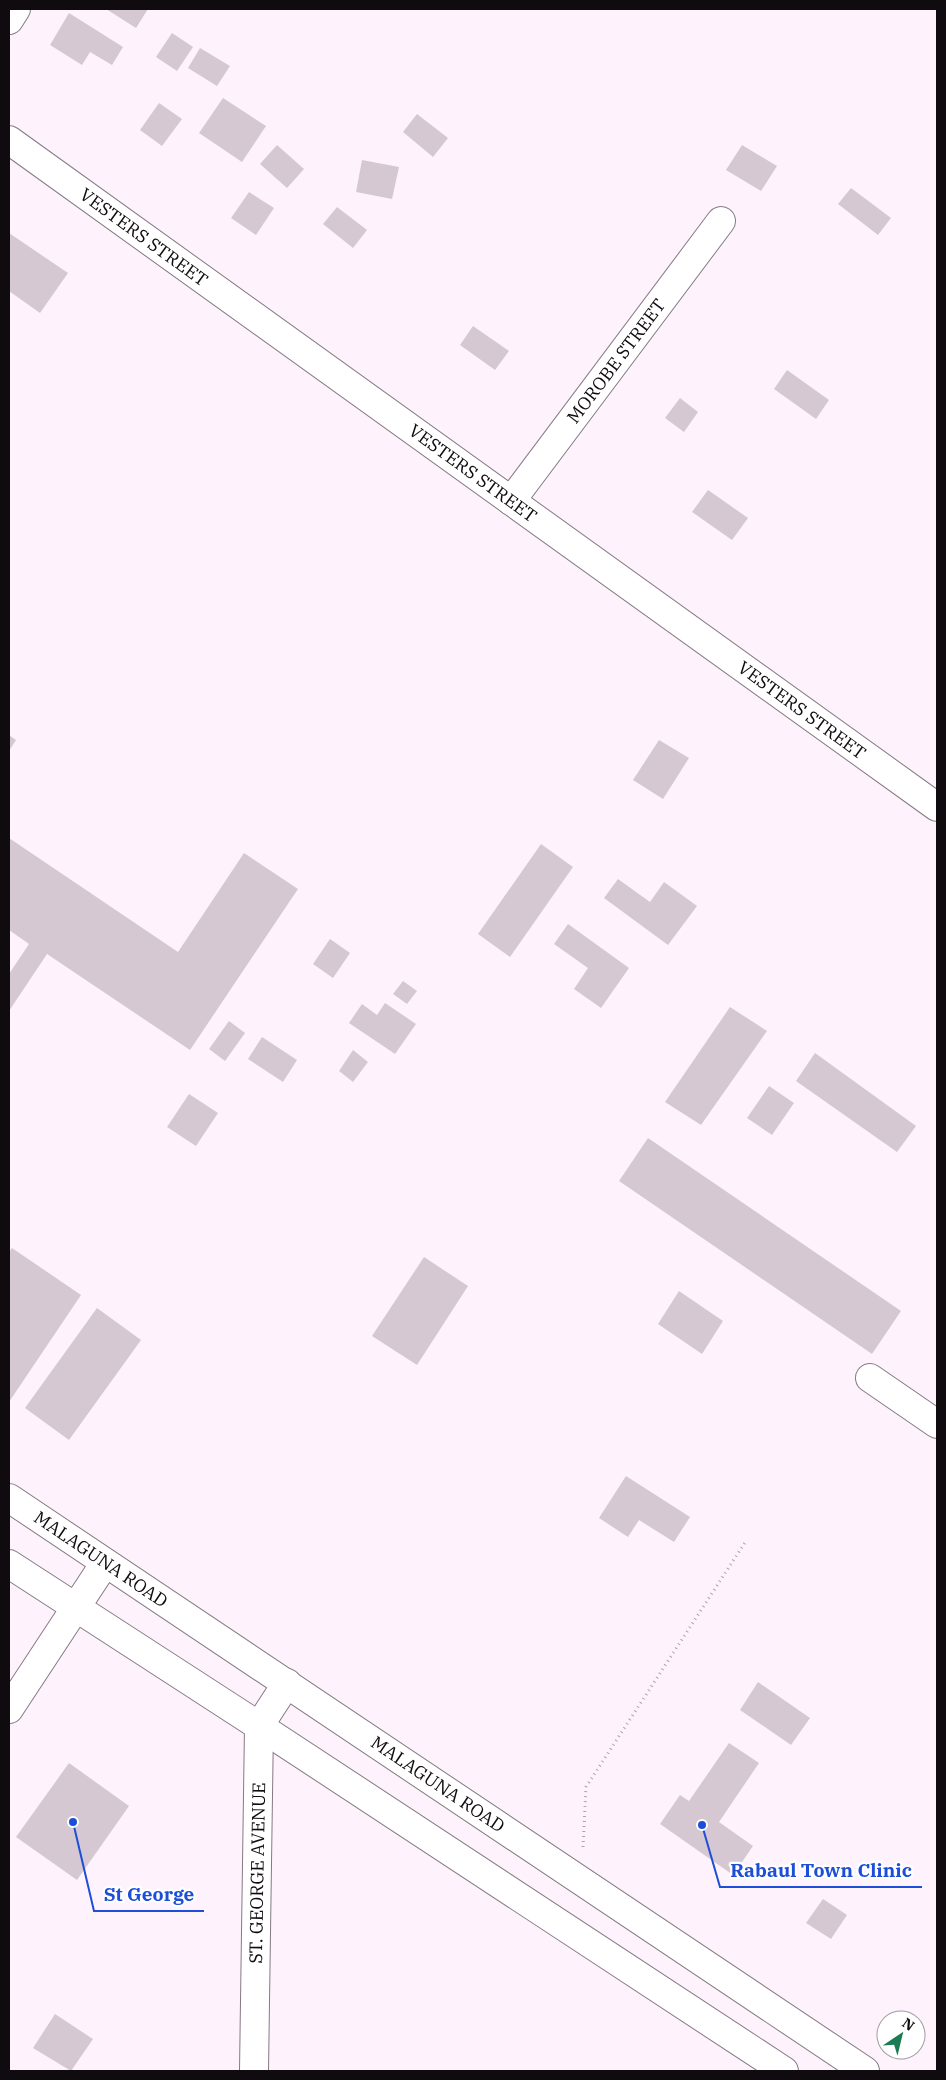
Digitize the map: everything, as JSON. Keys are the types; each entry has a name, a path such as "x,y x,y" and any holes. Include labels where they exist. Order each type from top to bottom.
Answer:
{"street":[{"path":"9,20 16,9"},
{"name":"VESTERS STREET","path":"9,140 937,807"},
{"name":"MOROBE STREET","path":"511,500 721,221"},
{"path":"870,1378 937,1424"},
{"name":"MALAGUNA ROAD","path":"9,1498 865,2071"},
{"path":"9,1709 105,1562"},
{"path":"9,1564 259,1726 755,2062 784,2071"},
{"path":"259,1726 287,1683"},
{"name":"ST. GEORGE AVENUE","path":"254,2071 259,1726"}],"path":[{"path":"581,1880 586,1787 746,1540"}],"building":[{"path":"106,9 148,9 136,28"},
{"path":"69,13 123,47 112,65 90,52 82,65 50,45"},
{"path":"172,33 193,47 177,71 156,57"},
{"path":"200,48 230,66 217,86 188,68"},
{"path":"223,98 266,126 242,162 199,133"},
{"path":"159,103 182,119 162,146 140,130"},
{"path":"417,114 448,138 433,157 403,132"},
{"path":"277,145 304,169 287,188 260,164"},
{"path":"742,145 777,166 761,191 726,170"},
{"path":"362,160 399,167 392,199 356,192"},
{"path":"851,188 891,218 878,235 838,204"},
{"path":"249,192 274,208 256,235 231,218"},
{"path":"337,207 367,230 353,248 323,224"},
{"path":"9,233 68,273 40,313 9,291"},
{"path":"473,326 509,351 495,370 460,345"},
{"path":"787,370 829,400 816,419 774,389"},
{"path":"680,398 698,412 684,432 665,418"},
{"path":"708,490 748,518 732,540 692,512"},
{"path":"9,735 16,740 9,751"},
{"path":"659,740 689,758 663,799 633,780"},
{"path":"9,838 178,952 244,853 298,889 190,1050 47,954 9,1011 9,974 29,944 9,930"},
{"path":"541,844 573,867 510,957 478,934"},
{"path":"618,879 650,902 664,882 697,906 668,945 604,898"},
{"path":"568,924 629,968 601,1008 574,989 588,968 554,944"},
{"path":"330,939 350,953 333,978 313,964"},
{"path":"403,981 417,991 407,1004 393,994"},
{"path":"385,1003 416,1024 395,1054 349,1023 362,1004 377,1015"},
{"path":"730,1007 767,1031 701,1125 665,1102"},
{"path":"229,1021 245,1033 225,1061 209,1049"},
{"path":"262,1037 297,1060 283,1082 248,1059"},
{"path":"353,1050 368,1062 353,1082 339,1071"},
{"path":"815,1053 916,1126 897,1152 796,1081"},
{"path":"769,1086 794,1103 772,1135 747,1118"},
{"path":"189,1094 218,1113 196,1146 167,1127"},
{"path":"648,1138 901,1311 872,1354 619,1181"},
{"path":"12,1248 81,1295 9,1402 9,1252"},
{"path":"424,1257 468,1286 417,1365 372,1336"},
{"path":"679,1291 723,1321 702,1354 658,1324"},
{"path":"97,1308 141,1340 69,1440 25,1408"},
{"path":"626,1476 690,1517 674,1542 639,1520 628,1537 599,1518"},
{"path":"758,1682 810,1718 791,1745 740,1710"},
{"path":"729,1743 759,1763 719,1822 753,1846 733,1875 660,1824 680,1795 689,1801"},
{"path":"69,1763 129,1806 77,1880 16,1837"},
{"path":"823,1899 847,1915 831,1939 806,1923"},
{"path":"55,2014 93,2039 71,2071 33,2048"}],"place":[{"name":"St George","path":"73,1822"},
{"name":"Rabaul Town Clinic","path":"702,1825"}]}
